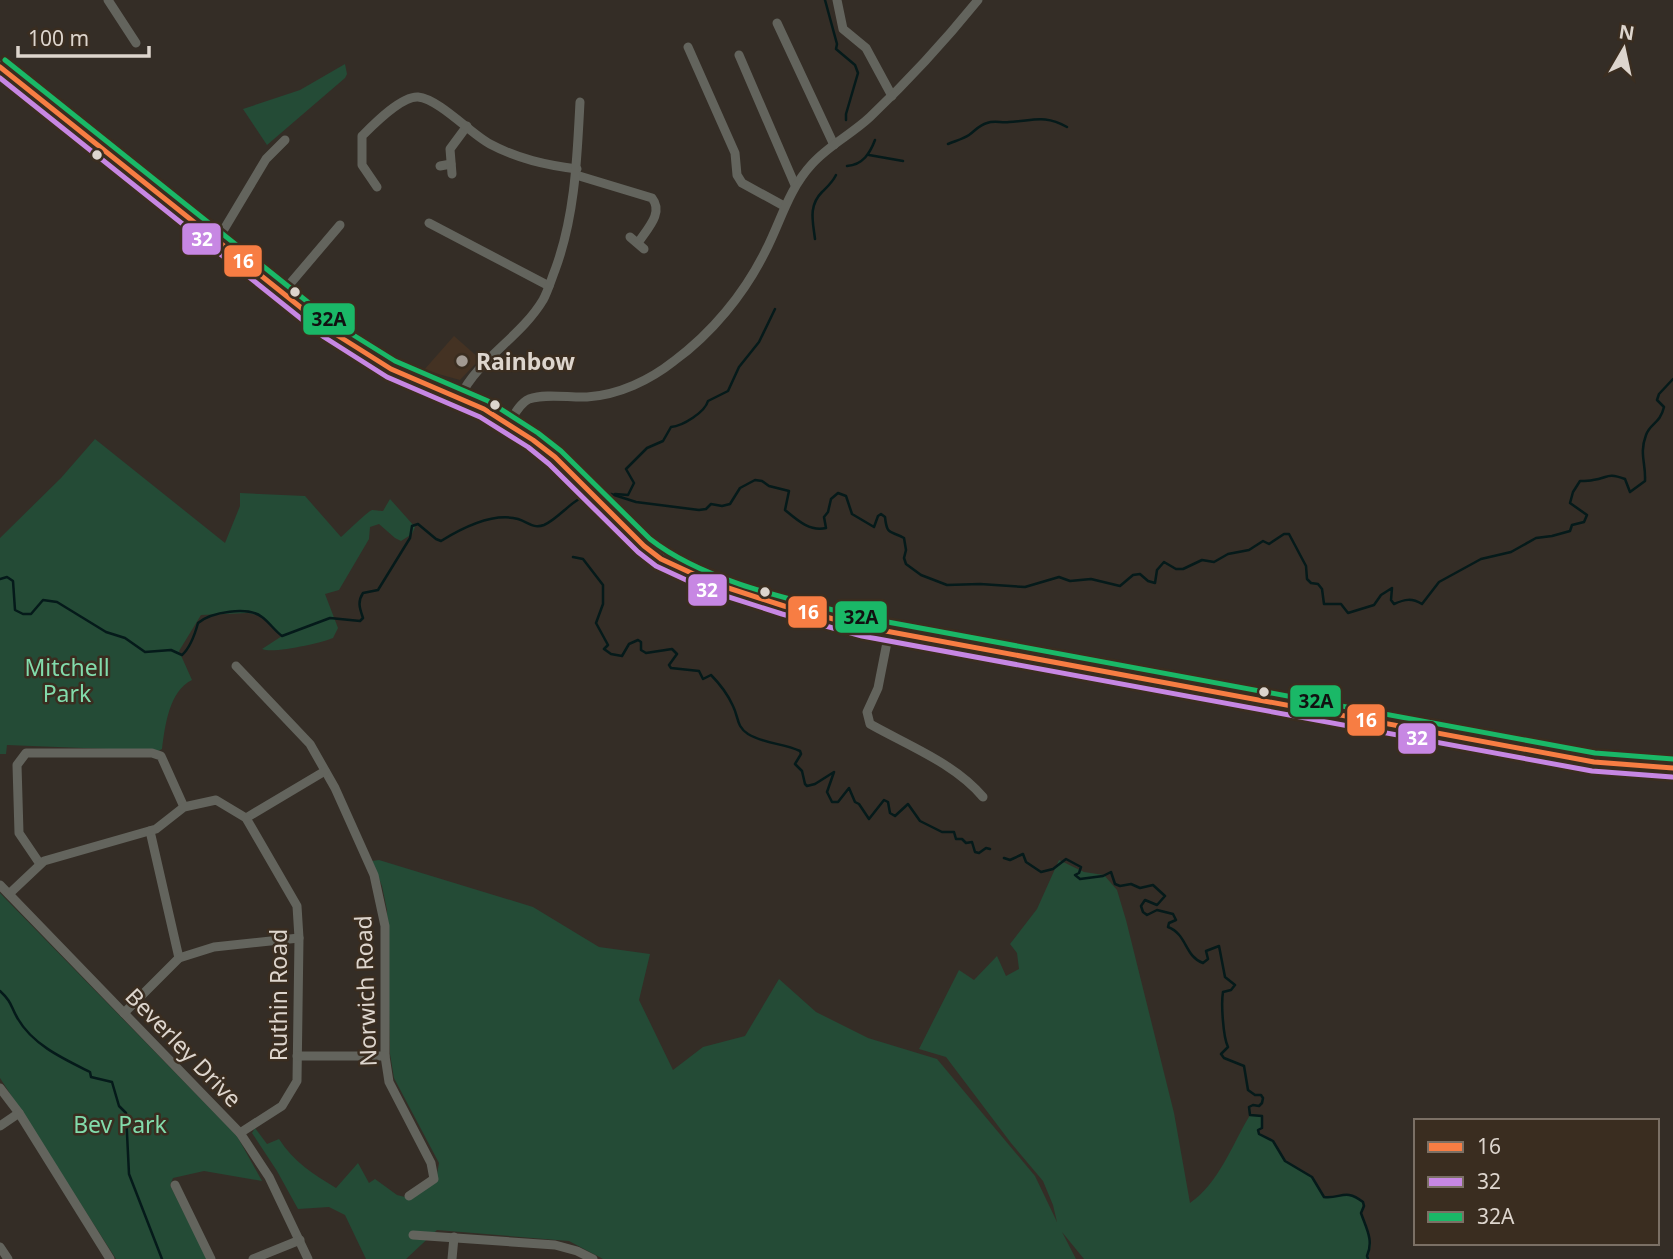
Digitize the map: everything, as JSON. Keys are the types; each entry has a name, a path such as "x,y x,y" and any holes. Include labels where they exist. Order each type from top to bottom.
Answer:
{"highway":[{"path":"0,67 329,330 391,369 460,397 509,423 555,457 644,546 672,565 713,583 783,606 889,632 1594,762 1673,768"}],"street":[{"path":"108,0 136,43"},
{"path":"837,0 843,29 866,48 892,96"},
{"path":"509,423 521,405 532,398 590,397 629,388 647,380 675,361 720,318 740,294 766,250 795,185 813,163 867,120 925,64 978,0"},
{"path":"777,23 834,145"},
{"path":"688,47 735,153 737,175 743,183 784,206"},
{"path":"739,55 795,185"},
{"path":"377,187 362,165 362,136 379,119 405,100 418,97 439,107 488,143 520,158 576,172 652,198 657,213 637,243"},
{"path":"460,397 467,383 529,318 543,300 549,286 561,252 573,199 576,172 575,117 580,102"},
{"path":"440,166 452,169 450,149 467,126"},
{"path":"217,241 266,159 285,140"},
{"path":"429,223 549,286"},
{"path":"283,292 340,225"},
{"path":"889,632 878,688 867,712 870,724 953,769 983,797"},
{"name":"Norwich Road","path":"236,666 310,744 335,788 374,875 381,899 384,926 385,1056 389,1082 431,1163 434,1179 409,1196"},
{"path":"40,864 19,833 17,765 26,753 161,756 184,807"},
{"path":"246,818 325,771"},
{"name":"Ruthin Road","path":"9,894 40,864 76,850 156,829 184,807 216,800 246,818 297,906 297,1081 282,1106 240,1133"},
{"path":"150,831 179,958"},
{"name":"Beverley Drive","path":"0,885 240,1133 269,1177 308,1259"},
{"path":"124,1013 179,958 214,947 299,938"},
{"path":"297,1056 385,1056"},
{"path":"0,1088 19,1113 110,1259"},
{"path":"0,1126 19,1113"},
{"path":"176,1185 211,1259"},
{"path":"412,1235 555,1245 593,1259"},
{"path":"452,1259 454,1237"},
{"path":"253,1259 300,1240"},
{"path":"0,1247 8,1259"}],"shaded area":[{"path":"454,336 480,359 460,380 424,370"}],"green space":[{"path":"345,64 345,78 267,145 243,109 300,90"},
{"name":"Mitchell Park","path":"95,439 225,543 240,506 240,493 305,496 341,537 370,511 383,511 390,499 415,527 412,534 401,541 379,524 370,527 369,539 339,590 325,594 338,628 333,638 297,647 262,649 282,636 261,616 248,613 201,615 179,651 192,680 184,685 173,701 162,749 158,751 7,745 6,754 0,754 0,538 61,478"},
{"path":"379,860 533,907 599,947 650,954 639,1000 673,1070 703,1047 745,1036 779,979 816,1012 868,1038 937,1059 1035,1176 1057,1222 1043,1181 946,1057 919,1049 959,970 974,980 997,956 1006,976 1019,969 1017,953 1010,944 1037,909 1059,860 1084,872 1104,875 1117,890 1126,920 1174,1113 1190,1203 1217,1174 1250,1115 1262,1116 1259,1134 1273,1141 1286,1161 1312,1177 1324,1197 1347,1195 1363,1202 1361,1213 1371,1245 1368,1259 1084,1259 1062,1232 1076,1259 603,1259 569,1241 437,1230 406,1259 366,1259 345,1215 329,1207 298,1209 252,1133 255,1128 267,1144 279,1139 298,1161 336,1188 358,1163 369,1183 375,1179 397,1195 409,1198 436,1180 439,1163 394,1078 390,1054 387,910 382,886 372,861"},
{"name":"Bev Park","path":"0,893 237,1136 262,1181 204,1171 173,1178 170,1185 207,1259 116,1259 0,1078"}],"waterway":[{"path":"825,0 836,49 855,65 858,73 846,120"},
{"path":"948,144 992,122 1045,119 1067,127"},
{"path":"847,166 865,158 875,140"},
{"path":"869,155 903,161"},
{"path":"815,239 812,214 815,203 836,175"},
{"path":"615,494 628,495 634,483 626,469 647,448 663,441 671,427 693,418 703,410 708,401 728,391 739,367 759,342 775,309"},
{"path":"611,494 636,502 699,510 706,509 711,504 730,504 740,488 755,480 762,481 769,486 789,491 785,510 804,524 820,529 826,528 824,517 831,499 838,493 846,496 852,514 874,527 878,516 881,514 885,517 888,530 904,538 906,564 921,575 947,585 1025,587 1059,577 1070,581 1091,579 1120,586 1133,575 1140,574 1155,583 1157,570 1164,562 1176,569 1183,569 1202,560 1214,562 1228,554 1249,550 1263,541 1269,544 1284,534 1289,534 1306,566 1307,579 1322,589 1324,604 1341,604 1348,613 1374,605 1381,595 1392,588 1391,600 1394,604 1408,600 1422,604 1439,582 1481,559 1511,552 1536,538 1570,531 1572,525 1584,522 1587,515 1570,503 1580,481 1614,476 1625,479 1630,492 1645,481 1644,442 1664,407 1657,400 1659,394 1673,379"},
{"path":"0,579 7,577 13,581 15,610 23,614 31,614 43,600 57,602 106,632 125,638 145,652 171,650 182,655 190,644 198,623 220,613 239,611 256,614 282,636 330,618 360,621 363,618 361,596 363,593 378,590 410,538 412,526 418,524 441,541 468,526 488,519 508,517 540,526 553,520 579,499"},
{"path":"573,557 583,559 603,585 603,604 596,623 608,645 604,649 611,654 622,656 629,644 638,640 641,642 641,650 646,653 672,649 677,654 669,665 671,668 699,671 703,679 711,675 729,698 744,731 760,740 800,751 795,764 802,771 807,786 834,772 827,792 832,802 838,802 849,788 855,802 869,819 884,800 888,802 890,813 895,816 908,804 920,821 942,832 954,832 956,839 972,842 975,852 990,849"},
{"path":"1004,858 1010,860 1023,854 1026,862 1041,872 1053,869 1066,859 1081,867 1075,875 1080,879 1103,876 1111,872 1115,884 1120,886 1131,884 1140,888 1153,885 1165,896 1157,905 1145,900 1141,906 1143,912 1147,915 1157,910 1173,914 1176,920 1169,923 1168,927 1179,935 1193,956 1203,963 1208,959 1206,951 1219,946 1225,977 1235,985 1231,990 1223,992 1223,1020 1228,1047 1221,1054 1224,1058 1244,1066 1248,1090 1263,1098 1259,1106 1249,1107 1250,1115 1262,1116 1259,1134 1273,1141 1285,1161 1312,1177 1324,1197 1347,1195 1363,1202 1361,1213 1369,1239 1368,1259"},
{"path":"0,991 24,1028 41,1044 90,1072 91,1077 112,1082 119,1106 126,1113 129,1174 162,1259"}],"transit line":[{"name":"32A","path":"5,60 334,323 395,361 488,401 538,433 561,451 650,539 698,568 754,589 866,618 1595,753 1673,759"},
{"name":"16","path":"0,67 329,330 391,369 484,409 533,440 555,457 644,546 661,559 713,583 784,606 864,627 1594,762 1673,768"},
{"name":"32","path":"0,78 324,337 387,377 480,417 528,447 549,464 638,552 656,566 710,591 862,636 1592,771 1672,777"}],"place":[{"name":"Rainbow","path":"462,361"}]}
